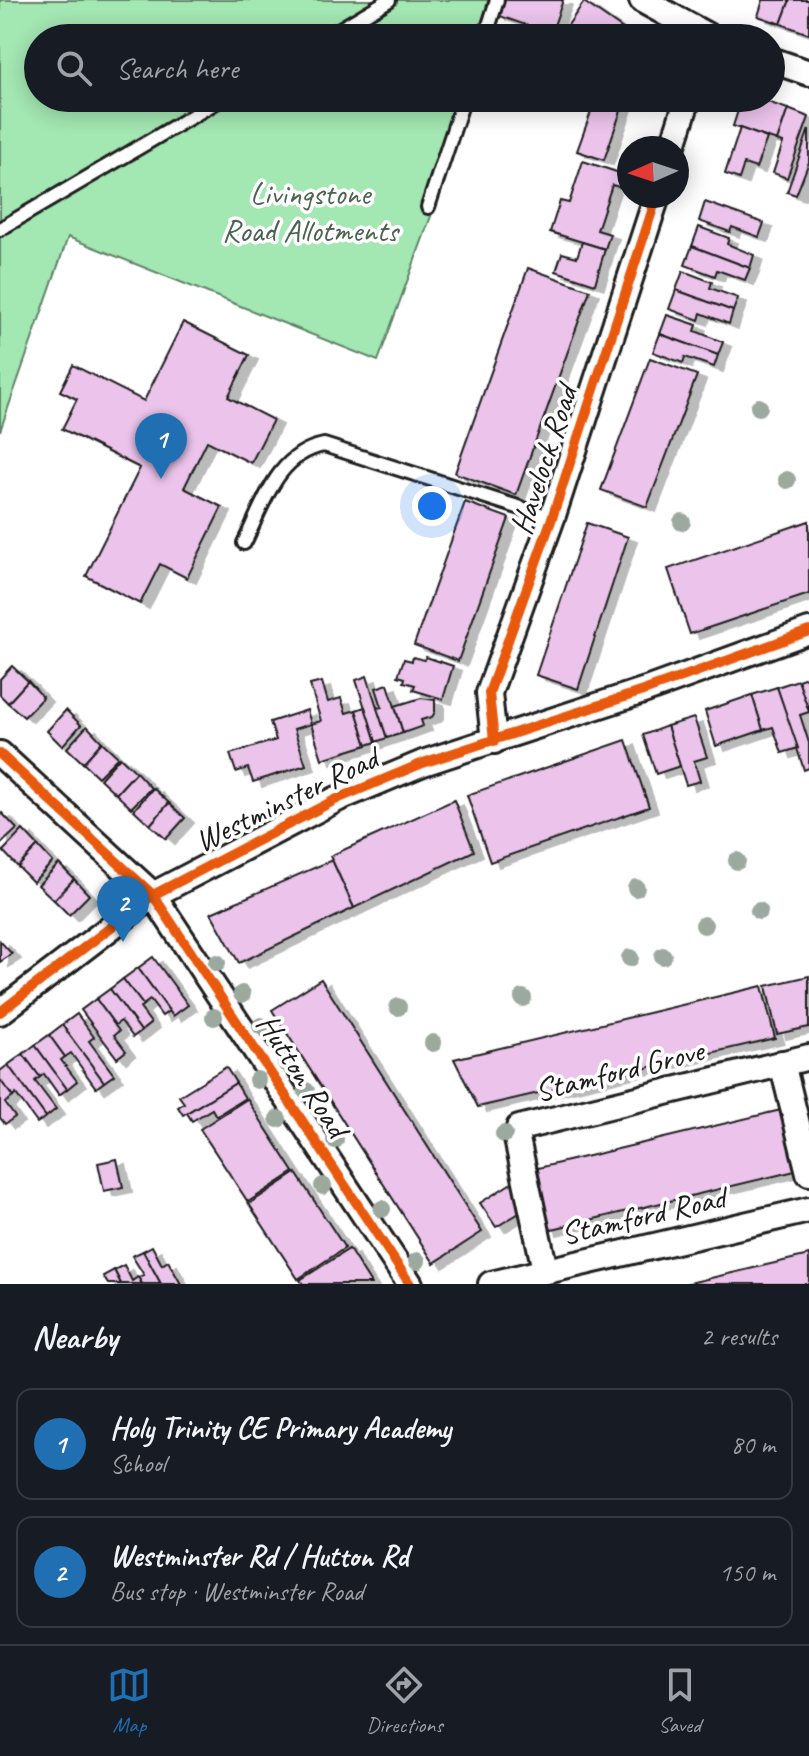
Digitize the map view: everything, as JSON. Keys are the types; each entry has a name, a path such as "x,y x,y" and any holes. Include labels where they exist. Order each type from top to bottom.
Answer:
{"street":[{"path":"642,0 684,24"},
{"path":"785,65 809,73"},
{"path":"676,136 684,112"},
{"name":"Havelock Road","path":"494,741 489,693 552,518 653,208"},
{"name":"Westminster Road","path":"0,1012 153,895 337,799 423,763 646,690 809,631"},
{"name":"Hutton Road","path":"0,754 153,895 410,1284"},
{"name":"Stamford Grove","path":"545,1270 517,1139 519,1128 809,1057"},
{"path":"782,1063 809,1173"},
{"name":"Stamford Road","path":"491,1284 809,1210"}],"lane":[{"path":"349,24 389,0"},
{"path":"489,24 497,0"},
{"path":"0,229 199,112"},
{"path":"428,207 459,112"},
{"path":"244,543 281,469 298,455 324,445 552,518"}],"green space":[{"name":"Livingstone Road Allotments","path":"0,0 502,0 494,24 24,24 24,112 466,112 378,361 68,237 0,431"}],"building":[{"path":"502,0 563,0 555,24 523,24 497,15"},
{"path":"763,0 790,0 781,24 758,16"},
{"path":"790,0 809,0 809,34 781,24"},
{"path":"584,2 616,24 569,24"},
{"path":"785,108 788,109 777,141 733,126 738,112 785,112"},
{"path":"788,109 809,117 787,178 773,173 783,143 777,141"},
{"path":"591,112 621,112 604,160 577,151"},
{"path":"740,128 767,138 756,168 744,164 739,179 725,174"},
{"path":"809,129 809,162 796,195 787,192"},
{"path":"583,161 617,172 617,186 612,185 597,230 610,234 605,249 550,232 560,201 569,203"},
{"path":"705,202 764,223 759,237 732,227 730,232 699,221"},
{"path":"699,227 729,238 727,244 754,255 750,268 692,246"},
{"path":"582,242 605,249 595,284 556,271 562,253 577,257"},
{"path":"692,246 750,268 745,280 717,270 715,276 685,265"},
{"path":"528,268 590,290 516,495 455,473"},
{"path":"683,271 712,282 710,288 738,298 733,311 676,290"},
{"path":"676,290 733,311 729,324 701,313 699,320 669,309"},
{"path":"667,315 697,325 695,331 723,342 718,355 660,334"},
{"path":"183,322 249,355 228,397 273,420 251,463 207,441 184,488 222,507 187,578 160,564 140,604 86,576 140,468 62,429 77,399 60,391 73,365 144,401"},
{"path":"660,334 718,355 714,367 685,357 683,363 653,352"},
{"path":"650,358 697,375 647,507 601,490"},
{"path":"465,502 509,518 458,661 414,645"},
{"path":"809,521 809,594 690,634 668,569"},
{"path":"587,523 628,537 578,689 536,675"},
{"path":"413,657 424,660 426,657 453,666 443,699 413,690 415,685 404,682 405,678 398,676 404,659 412,661"},
{"path":"12,666 28,681 8,703 0,695 0,679"},
{"path":"367,676 387,738 376,742 356,680"},
{"path":"809,676 809,712 798,680"},
{"path":"798,680 809,712 800,715 809,743 809,768 804,770 777,687"},
{"path":"28,681 43,697 24,717 8,703"},
{"path":"322,682 328,702 341,698 346,713 356,710 367,745 322,759 311,724 321,721 310,685"},
{"path":"388,684 403,733 387,738 377,708 382,707 376,688"},
{"path":"777,687 798,748 782,753 773,727 763,730 752,695"},
{"path":"752,695 763,730 716,746 705,711"},
{"path":"421,698 435,700 435,712 432,717 421,720 423,726 403,733 395,706"},
{"path":"365,707 376,742 367,745 356,710"},
{"path":"66,710 81,725 62,746 47,731"},
{"path":"307,710 311,724 294,729 306,765 253,782 248,768 236,772 230,754 276,740 270,722"},
{"path":"694,718 707,757 694,761 700,781 686,785 667,726"},
{"path":"87,726 102,742 83,763 67,748"},
{"path":"667,726 680,766 656,774 643,735"},
{"path":"626,740 649,807 490,862 467,795"},
{"path":"102,742 118,757 98,777 83,763"},
{"path":"120,757 136,772 116,794 100,779"},
{"path":"136,772 151,788 131,808 116,794"},
{"path":"153,788 169,803 150,825 134,810"},
{"path":"454,800 474,851 354,908 330,856"},
{"path":"169,803 185,818 166,839 150,825"},
{"path":"2,813 17,829 0,845 0,815"},
{"path":"23,830 38,846 18,867 3,851"},
{"path":"38,846 53,862 33,882 18,867"},
{"path":"332,860 354,908 239,963 211,913"},
{"path":"59,864 74,879 54,900 38,885"},
{"path":"74,879 89,895 69,915 54,900"},
{"path":"0,941 12,954 0,962"},
{"path":"153,957 188,1005 173,1016 138,968"},
{"path":"138,968 169,1011 162,1016 150,1000 143,1005 123,979"},
{"path":"809,976 809,1027 777,1034 766,986"},
{"path":"123,979 143,1005 140,1008 151,1023 141,1031 110,989"},
{"path":"321,979 482,1232 434,1263 272,1010"},
{"path":"762,986 775,1038 478,1107 454,1059"},
{"path":"110,989 141,1031 133,1037 121,1021 115,1025 96,999"},
{"path":"96,999 119,1031 114,1035 126,1051 117,1058 81,1010"},
{"path":"77,1014 94,1037 89,1041 114,1075 104,1082 62,1025"},
{"path":"62,1025 104,1082 96,1088 71,1053 65,1057 49,1035"},
{"path":"49,1035 65,1057 61,1060 77,1081 67,1089 35,1045"},
{"path":"35,1045 67,1089 59,1095 44,1074 40,1077 23,1054"},
{"path":"23,1054 40,1077 35,1081 56,1109 46,1117 8,1065"},
{"path":"8,1065 46,1117 37,1123 16,1094 13,1097 0,1080 0,1071"},
{"path":"226,1067 236,1083 183,1115 178,1107 184,1103 179,1096"},
{"path":"0,1080 13,1097 5,1103 15,1117 5,1124 0,1118"},
{"path":"236,1083 245,1098 216,1116 212,1109 192,1121 187,1113"},
{"path":"247,1099 294,1172 248,1202 200,1129"},
{"path":"781,1110 795,1171 548,1230 534,1169"},
{"path":"117,1159 123,1187 104,1191 98,1163"},
{"path":"296,1173 345,1248 298,1279 249,1204"},
{"path":"513,1182 521,1212 496,1227 480,1203"},
{"path":"152,1246 162,1265 168,1261 181,1284 161,1284 143,1251"},
{"path":"349,1249 371,1284 303,1284 300,1280"},
{"path":"143,1251 161,1284 142,1284 138,1277 144,1275 132,1256"},
{"path":"809,1255 809,1284 685,1284"},
{"path":"124,1265 132,1281 138,1277 142,1284 121,1284 114,1270"},
{"path":"114,1270 121,1284 108,1284 103,1276"}],"cycle path":[{"path":"494,741 489,693 552,518 653,208"},
{"path":"0,1012 153,895 337,799 423,763 646,690 809,631"},
{"path":"0,754 153,895 410,1284"}],"place":[{"name":"Holy Trinity CE Primary Academy","path":"161,479"},
{"name":"Westminster Rd / Hutton Rd","path":"123,942"}]}
